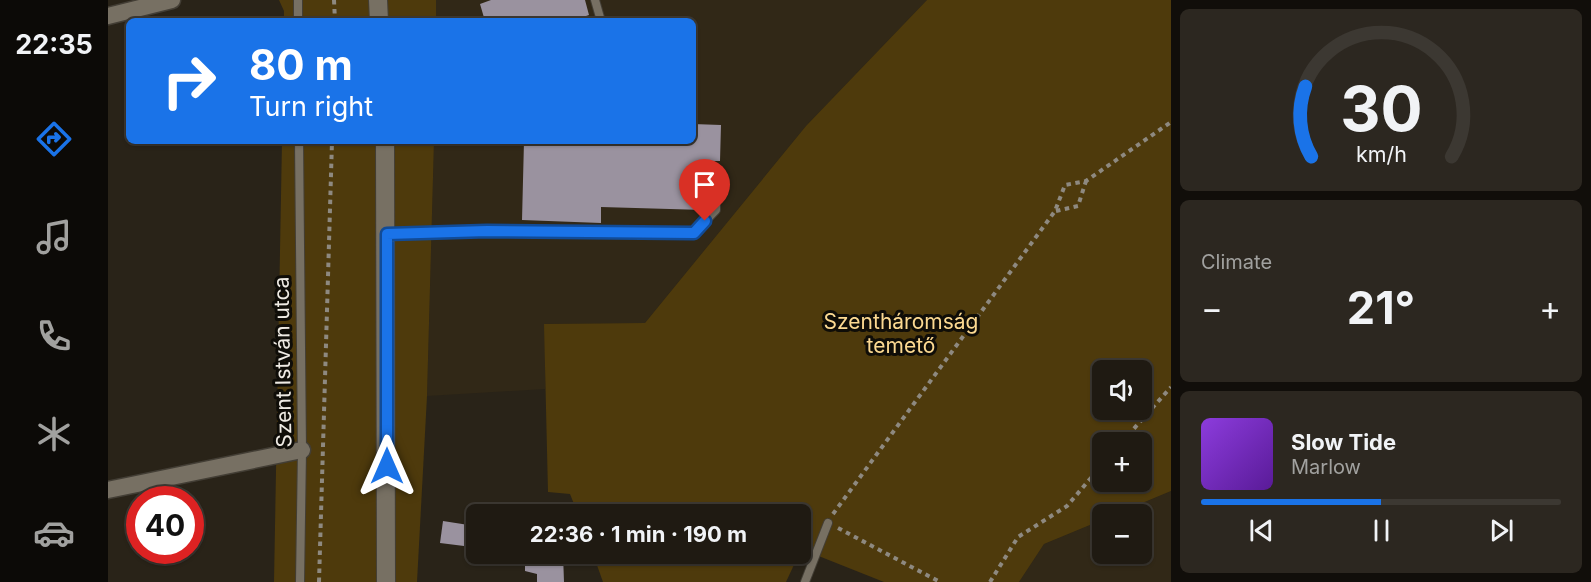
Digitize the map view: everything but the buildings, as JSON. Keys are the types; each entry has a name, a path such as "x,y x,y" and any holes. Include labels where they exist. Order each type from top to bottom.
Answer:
{"street":[{"path":"108,16 172,0"},
{"path":"378,0 379,18"},
{"path":"384,144 387,234 386,582"},
{"path":"108,490 303,450"}],"lane":[{"path":"298,0 298,18"},
{"path":"595,0 600,18"},
{"name":"Szent István utca","path":"299,144 303,450 300,582"},
{"path":"387,234 487,231 694,233 716,210 716,168"},
{"path":"805,582 828,523"}],"path":[{"path":"334,0 335,18"},
{"path":"940,582 828,523 844,496 1055,211 1065,186 1086,182 1171,122"},
{"path":"319,582 332,144"},
{"path":"1055,211 1078,206 1086,182"},
{"path":"1131,432 1171,387"},
{"path":"990,582 1018,537 1067,506 1092,477"}],"shaded area":[{"path":"436,0 927,0 806,126 645,323 545,324 545,389 427,396 434,144 696,144 696,18 436,18"},
{"path":"1171,491 1171,582 1019,582 1044,544 1092,524 1092,564 1152,564 1152,504 1140,504"}],"green space":[{"path":"279,0 436,0 436,18 284,18 284,11"},
{"name":"Szentháromság temető","path":"927,0 1171,0 1171,491 1140,504 1092,504 1092,524 1044,544 1019,582 884,582 811,553 811,504 574,504 570,494 548,492 544,324 645,323 806,126"},
{"path":"282,144 434,144 427,396 417,582 274,582"},
{"path":"597,564 794,564 786,582 603,582"}],"route":[{"path":"387,466 387,234 487,231 694,233 705,221"}]}
